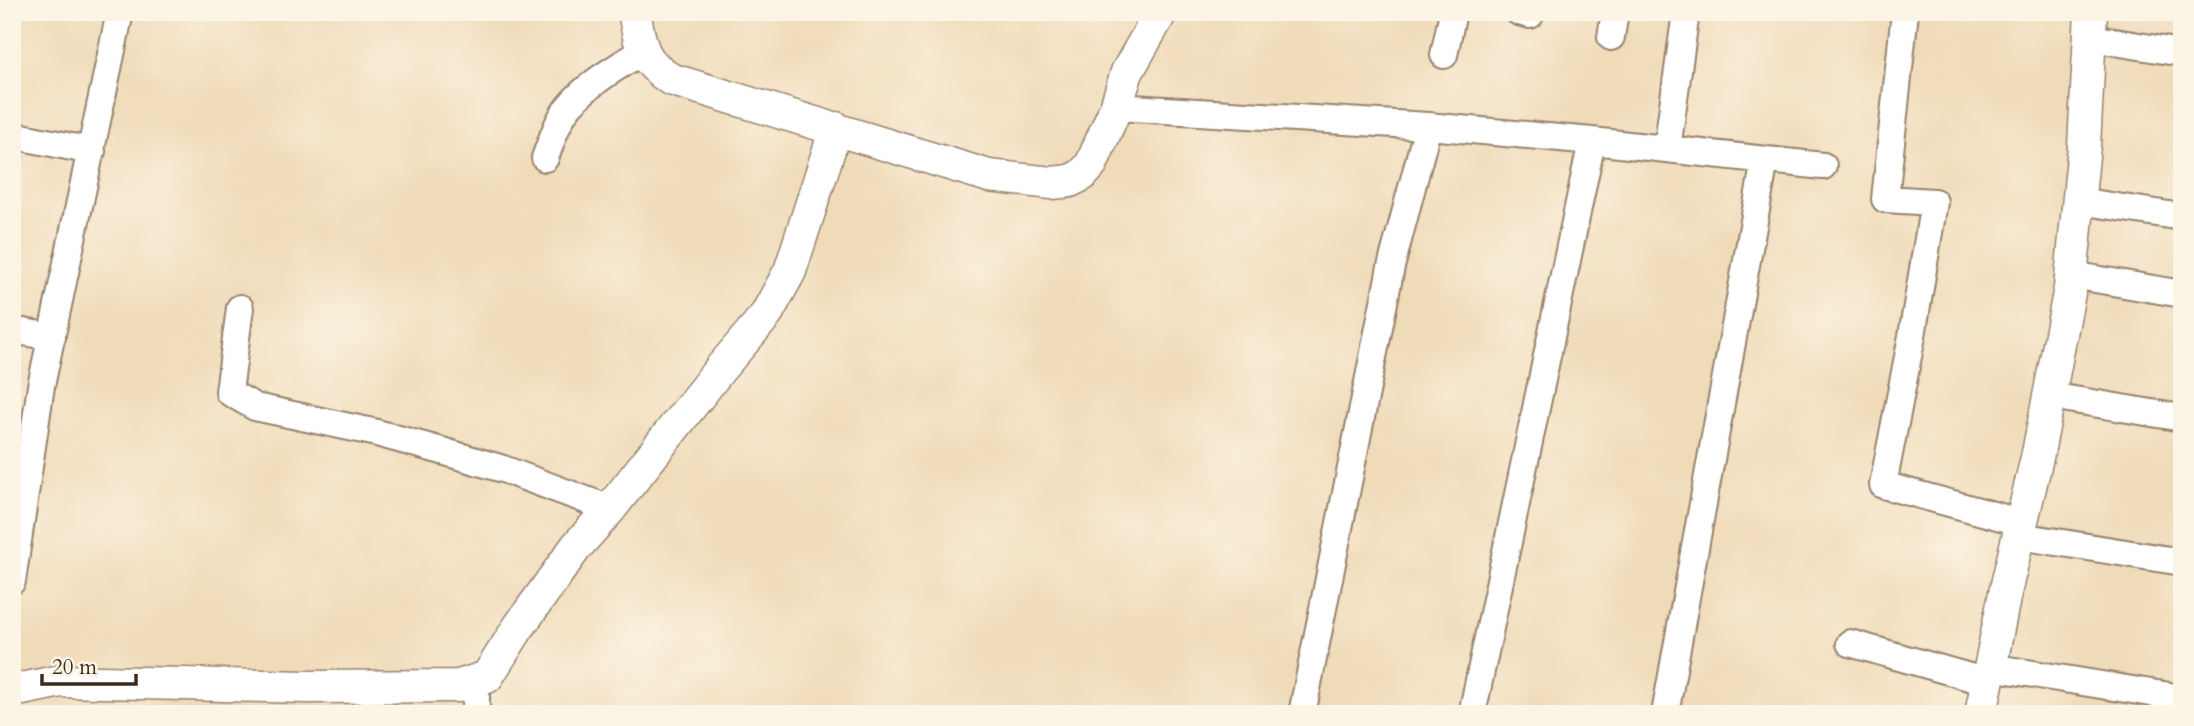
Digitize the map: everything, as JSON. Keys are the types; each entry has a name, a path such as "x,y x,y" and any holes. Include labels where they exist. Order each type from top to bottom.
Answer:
{"street":[{"path":"12,581 41,386 120,12"},
{"path":"634,12 642,51 653,68 670,79 989,176 1052,183 1070,181 1082,175 1091,165 1116,107 1127,72 1161,12"},
{"path":"1444,55 1453,12"},
{"path":"1667,149 1686,12"},
{"path":"1905,12 1885,199 1934,202 1912,337 1883,485 2021,529 2182,562"},
{"path":"1981,714 2005,593 2050,396 2071,275 2091,25 2182,53"},
{"path":"545,158 569,105 583,92 642,51"},
{"path":"1116,107 1428,126 1823,166"},
{"path":"1301,714 1391,267 1428,126"},
{"path":"12,691 61,681 385,688 459,686 487,677 518,628 576,547 610,509 766,314 790,271 836,128"},
{"path":"12,135 92,151"},
{"path":"1472,714 1591,141"},
{"path":"1665,714 1765,160"},
{"path":"2079,201 2182,217"},
{"path":"2071,275 2182,293"},
{"path":"240,308 229,392 255,407 373,432 442,451 503,469 610,509"},
{"path":"12,330 52,337"},
{"path":"2050,396 2182,418"},
{"path":"1850,643 1989,674 2182,698"},
{"path":"476,680 476,714"}]}
